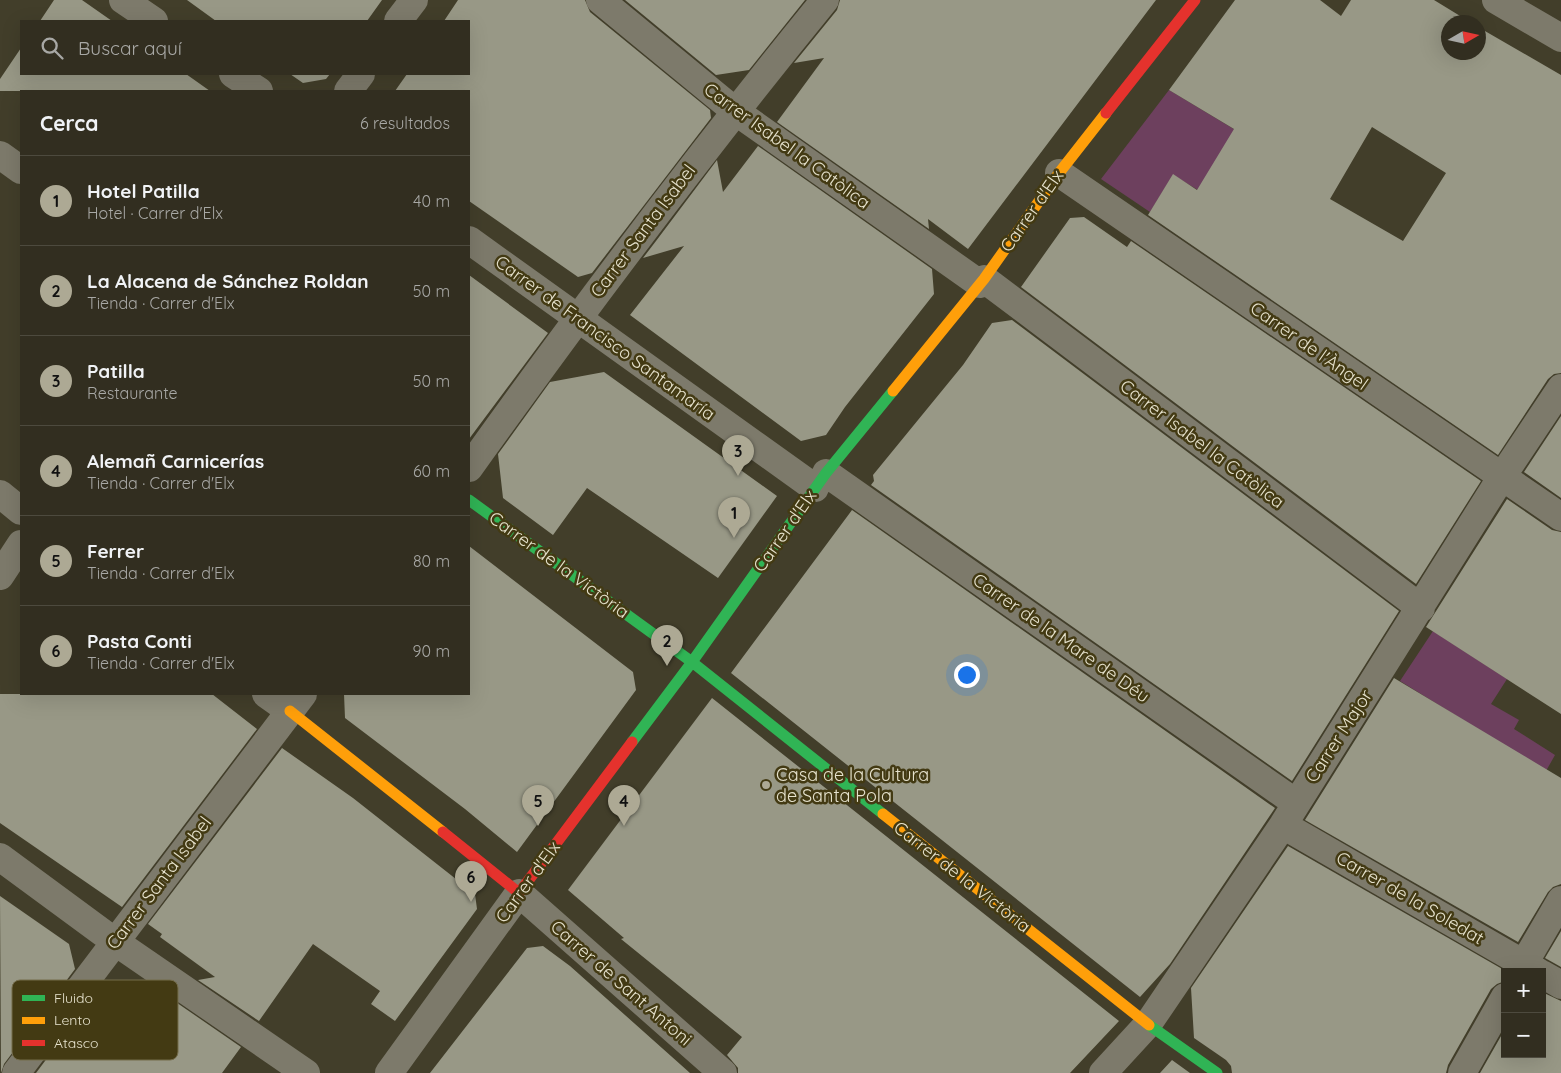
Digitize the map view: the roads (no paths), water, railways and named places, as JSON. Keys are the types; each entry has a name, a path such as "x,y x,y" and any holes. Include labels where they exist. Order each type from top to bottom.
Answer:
{"street":[{"path":"123,0 153,20"},
{"path":"399,20 414,0"},
{"name":"Carrer Isabel la Catòlica","path":"600,0 735,110 982,282 1421,608"},
{"name":"Carrer Santa Isabel","path":"470,467 577,318 735,110 825,0"},
{"name":"Carrer d'Elx","path":"390,1073 518,893 692,662 821,480 982,282 1059,173 1195,0"},
{"path":"1496,0 1561,38"},
{"path":"235,75 257,90"},
{"path":"349,90 359,75"},
{"path":"0,155 20,169"},
{"name":"Carrer de l'Àngel","path":"1059,173 1501,478 1561,517"},
{"name":"Carrer de Francisco Santamaría","path":"470,241 577,318 821,480"},
{"name":"Carrer Major","path":"1103,1073 1148,1024 1290,814 1501,478 1561,388"},
{"name":"Carrer de la Mare de Déu","path":"821,480 1290,814"},
{"path":"0,494 20,510"},
{"name":"Carrer de la Victòria","path":"470,501 692,662 1148,1024 1217,1073"},
{"path":"0,576 20,546"},
{"path":"270,695 296,702 518,893"},
{"name":"Carrer Santa Isabel","path":"85,980 296,702"},
{"name":"Carrer de la Soledat","path":"1290,814 1528,968"},
{"path":"0,857 114,941 171,980"},
{"name":"Carrer de Sant Antoni","path":"518,893 724,1073"},
{"path":"1532,968 1561,900"},
{"name":"Carrer de la Soledat","path":"1546,978 1561,985"},
{"path":"178,985 306,1073"},
{"path":"1462,1073 1501,1004"},
{"name":"Carrer Santa Isabel","path":"16,1073 26,1060"}],"place":[{"name":"Patilla","path":"738,476"},
{"name":"Hotel Patilla","path":"734,538"},
{"name":"La Alacena de Sánchez Roldan","path":"667,666"},
{"name":"Casa de la Cultura de Santa Pola","path":"766,785"},
{"name":"Ferrer","path":"538,826"},
{"name":"Alemañ Carnicerías","path":"624,826"},
{"name":"Pasta Conti","path":"471,902"}]}
